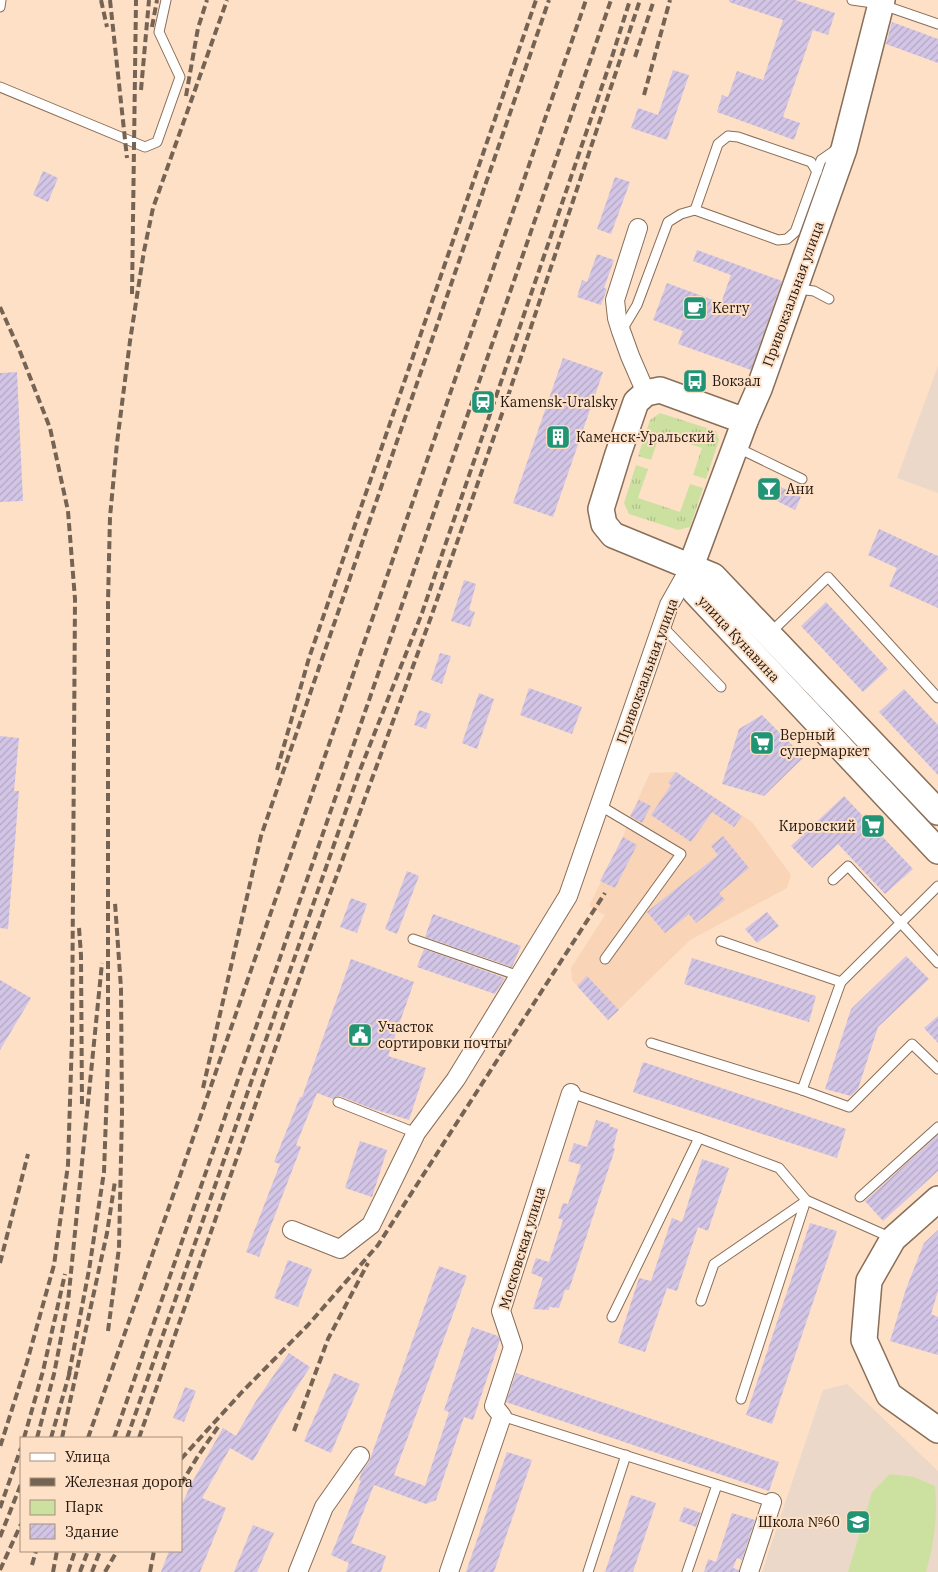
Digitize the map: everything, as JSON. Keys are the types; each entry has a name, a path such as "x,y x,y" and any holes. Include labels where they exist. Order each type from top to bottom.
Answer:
{"street":[{"name":"Привокзальная улица","path":"292,1230 340,1249 371,1225 416,1133 456,1079 568,896 669,605 691,566 795,289 844,149 881,2"},
{"path":"638,228 615,300 617,318 630,356 646,393"},
{"path":"691,566 613,535 604,524 601,508 636,402 646,393 660,390 745,421"},
{"name":"улица Кунавина","path":"691,566 713,576 938,812"},
{"name":"улица Кунавина","path":"691,566 695,592 938,851"},
{"name":"Московская улица","path":"502,1416 494,1406 513,1347 501,1312 571,1094"},
{"path":"935,1425 889,1395 864,1340 869,1281 893,1238 938,1200"},
{"path":"448,1572 502,1416"},
{"path":"298,1572 324,1507 360,1456"},
{"path":"749,1572 772,1502"}],"lane":[{"path":"0,7 1,0"},
{"path":"0,87 145,147 157,142 180,77 160,32 166,0"},
{"path":"852,0 881,2 938,24"},
{"path":"695,210 718,144 728,136 738,137 811,162 817,172"},
{"path":"622,331 637,305 668,222 681,214 695,210 778,240 787,239 795,232 821,160 837,149 844,149"},
{"path":"795,289 814,291 829,299"},
{"path":"735,447 802,479"},
{"path":"770,634 828,577 938,698"},
{"path":"662,626 721,687"},
{"path":"599,805 681,854 605,959"},
{"path":"833,880 848,866 938,963"},
{"path":"802,1090 840,982 938,886"},
{"path":"413,939 519,976"},
{"path":"721,942 840,982"},
{"path":"651,1042 849,1107 912,1044 938,1069"},
{"path":"571,1094 700,1138 779,1168 806,1200 893,1238"},
{"path":"338,1102 416,1133"},
{"path":"860,1197 938,1127"},
{"path":"612,1317 700,1138"},
{"path":"701,1301 714,1264 806,1200"},
{"path":"741,1398 806,1200"},
{"path":"502,1416 772,1502"},
{"path":"588,1572 626,1455"},
{"path":"687,1572 717,1485"}],"shaded area":[{"path":"938,366 938,493 897,478"},
{"path":"676,772 752,822 791,875 787,888 690,940 608,1020 572,980 571,968 605,915 589,906 623,837 650,773"},
{"name":"Школа №60","path":"847,1384 938,1471 938,1572 762,1572 823,1390"}],"green space":[{"path":"660,413 716,431 719,440 706,479 693,475 702,448 660,434 651,460 638,456 650,420"},
{"path":"636,465 648,469 638,498 680,512 690,484 703,488 690,527 678,530 629,514 624,503"},
{"path":"890,1474 914,1477 935,1486 935,1529 926,1572 848,1572 872,1492"}],"building":[{"path":"729,0 795,0 835,13 828,35 813,30 783,117 800,123 794,140 717,112 722,95 728,97 737,71 763,80 783,20 729,2"},
{"path":"892,22 938,39 938,63 886,44"},
{"path":"673,70 689,75 667,140 631,128 638,108 658,115"},
{"path":"43,171 58,178 48,202 33,195"},
{"path":"615,177 630,182 611,234 597,229"},
{"path":"697,250 782,281 751,370 678,344 683,331 653,320 667,283 721,303 731,275 693,261"},
{"path":"597,254 614,260 604,288 607,289 601,305 577,297 582,280 587,282"},
{"name":"Каменск-Уральский","path":"563,358 603,372 553,517 513,503"},
{"path":"17,372 23,501 0,502 0,373"},
{"path":"771,482 801,497 795,510 765,495"},
{"path":"879,529 938,556 938,608 889,586 897,568 868,555"},
{"path":"464,580 476,584 469,610 475,612 470,627 451,621"},
{"path":"826,602 888,669 863,692 801,626"},
{"path":"440,653 451,656 442,684 431,680"},
{"path":"529,688 582,707 572,734 520,715"},
{"path":"904,689 938,725 938,775 879,712"},
{"path":"479,693 494,699 477,749 462,743"},
{"path":"419,710 431,714 426,729 414,725"},
{"name":"Верный супермаркет","path":"762,715 804,757 764,796 722,784 739,729"},
{"path":"0,736 19,738 14,791 19,791 8,929 0,928"},
{"path":"676,772 742,816 734,827 712,812 691,842 651,815 671,785 668,783"},
{"path":"844,796 913,869 885,894 838,844 812,868 791,846"},
{"path":"639,800 651,806 642,823 630,816"},
{"path":"723,836 749,868 719,893 725,900 696,923 689,914 665,933 647,912 718,855 711,846"},
{"path":"623,837 637,845 615,888 600,881"},
{"path":"407,871 419,876 397,934 385,929"},
{"path":"351,898 367,904 357,933 340,927"},
{"path":"767,912 779,926 757,943 745,929"},
{"path":"433,914 521,946 512,967 425,937"},
{"path":"424,949 505,978 495,994 417,967"},
{"path":"906,956 929,979 878,1027 858,1089 851,1096 825,1089 851,1009"},
{"path":"692,958 816,996 809,1022 684,984"},
{"name":"Участок сортировки почты","path":"351,959 414,982 388,1056 426,1068 409,1120 340,1096 333,1099 317,1093 296,1145 301,1147 259,1257 246,1252 280,1164 274,1162 300,1097 302,1097"},
{"path":"587,976 619,1010 608,1020 577,986"},
{"path":"0,980 31,998 0,1050"},
{"path":"938,1016 938,1043 924,1028"},
{"path":"643,1062 846,1129 837,1158 633,1092"},
{"path":"596,1120 610,1124 609,1126 618,1129 613,1148 615,1149 569,1290 565,1290 559,1308 549,1307 549,1310 533,1309 543,1278 531,1273 536,1258 549,1262 563,1220 558,1218 563,1203 568,1204 581,1165 568,1161 574,1143 587,1147"},
{"path":"938,1135 938,1171 883,1221 865,1201"},
{"path":"360,1141 387,1150 372,1197 345,1188"},
{"path":"702,1159 729,1168 708,1231 698,1227 677,1291 667,1288 645,1352 618,1343 639,1278 651,1281 672,1218 682,1222"},
{"path":"810,1223 837,1231 772,1424 746,1415"},
{"path":"938,1230 938,1291 931,1314 938,1317 938,1355 890,1341 906,1289 924,1243"},
{"path":"288,1260 312,1269 298,1307 274,1298"},
{"path":"439,1266 467,1276 394,1475 425,1486 449,1412 444,1410 472,1327 498,1336 500,1340 473,1420 464,1417 436,1500 426,1504 374,1485 351,1543 386,1556 381,1572 346,1572 349,1563 331,1555 361,1481 359,1480 362,1471 369,1462"},
{"path":"289,1353 310,1367 279,1415 253,1461 230,1448 202,1498 226,1508 200,1572 161,1572 169,1552 182,1552 182,1505 190,1486 223,1428 236,1436 256,1401"},
{"path":"334,1373 360,1384 331,1453 304,1441"},
{"path":"516,1373 779,1462 769,1491 506,1402"},
{"path":"185,1387 196,1391 184,1422 173,1418"},
{"path":"507,1452 532,1460 494,1572 466,1572"},
{"path":"631,1495 656,1503 633,1572 605,1572"},
{"path":"684,1507 701,1513 696,1527 679,1521"},
{"path":"732,1513 755,1520 742,1560 737,1558 733,1568 739,1570 739,1572 704,1572 708,1559 716,1562"},
{"path":"253,1525 274,1533 257,1572 234,1572"}],"railway":[{"path":"101,0 107,27"},
{"path":"110,0 127,158"},
{"path":"132,294 136,0"},
{"path":"141,90 149,0"},
{"path":"152,27 157,0"},
{"path":"186,96 198,28 207,0"},
{"path":"69,1374 89,1270 104,1172 108,1061 108,602 110,517 117,443 130,341 144,251 153,208 227,0"},
{"path":"277,770 309,658 536,0"},
{"path":"203,1088 261,836 549,0"},
{"path":"88,1437 586,0"},
{"path":"114,1437 611,0"},
{"path":"127,1437 360,770 422,613 630,0"},
{"path":"139,1437 307,957 431,617 504,408 640,0"},
{"path":"635,57 654,0"},
{"path":"644,95 670,0"},
{"path":"0,307 19,349 50,428 68,511 75,599 72,1038 68,1165 54,1265 27,1362 0,1447"},
{"path":"182,1458 242,1392 308,1325 378,1245 605,893"},
{"path":"108,1331 119,1248 122,1113 121,988 115,903"},
{"path":"79,928 81,955 82,1108"},
{"path":"37,1437 54,1374 68,1302 102,963"},
{"path":"0,1263 28,1154"},
{"path":"62,1437 107,1233 115,1181"},
{"path":"294,1431 328,1339 368,1263"},
{"path":"24,1437 43,1371 65,1274"},
{"path":"51,1437 71,1368"},
{"path":"182,1482 218,1427"},
{"path":"0,1508 20,1451"},
{"path":"0,1537 20,1487"},
{"path":"0,1570 20,1526"},
{"path":"32,1565 36,1552"},
{"path":"53,1572 57,1552"},
{"path":"68,1572 75,1552"},
{"path":"80,1572 88,1552"},
{"path":"92,1572 100,1552"},
{"path":"105,1572 116,1552"},
{"path":"150,1572 154,1552"}],"place":[{"name":"Kerry","path":"695,308"},
{"name":"Вокзал","path":"695,381"},
{"name":"Kamensk-Uralsky","path":"483,402"},
{"name":"Каменск-Уральский","path":"558,437"},
{"name":"Ани","path":"769,489"},
{"name":"Верный супермаркет","path":"762,743"},
{"name":"Кировский","path":"873,826"},
{"name":"Участок сортировки почты","path":"360,1035"},
{"name":"Школа №60","path":"858,1522"}]}
